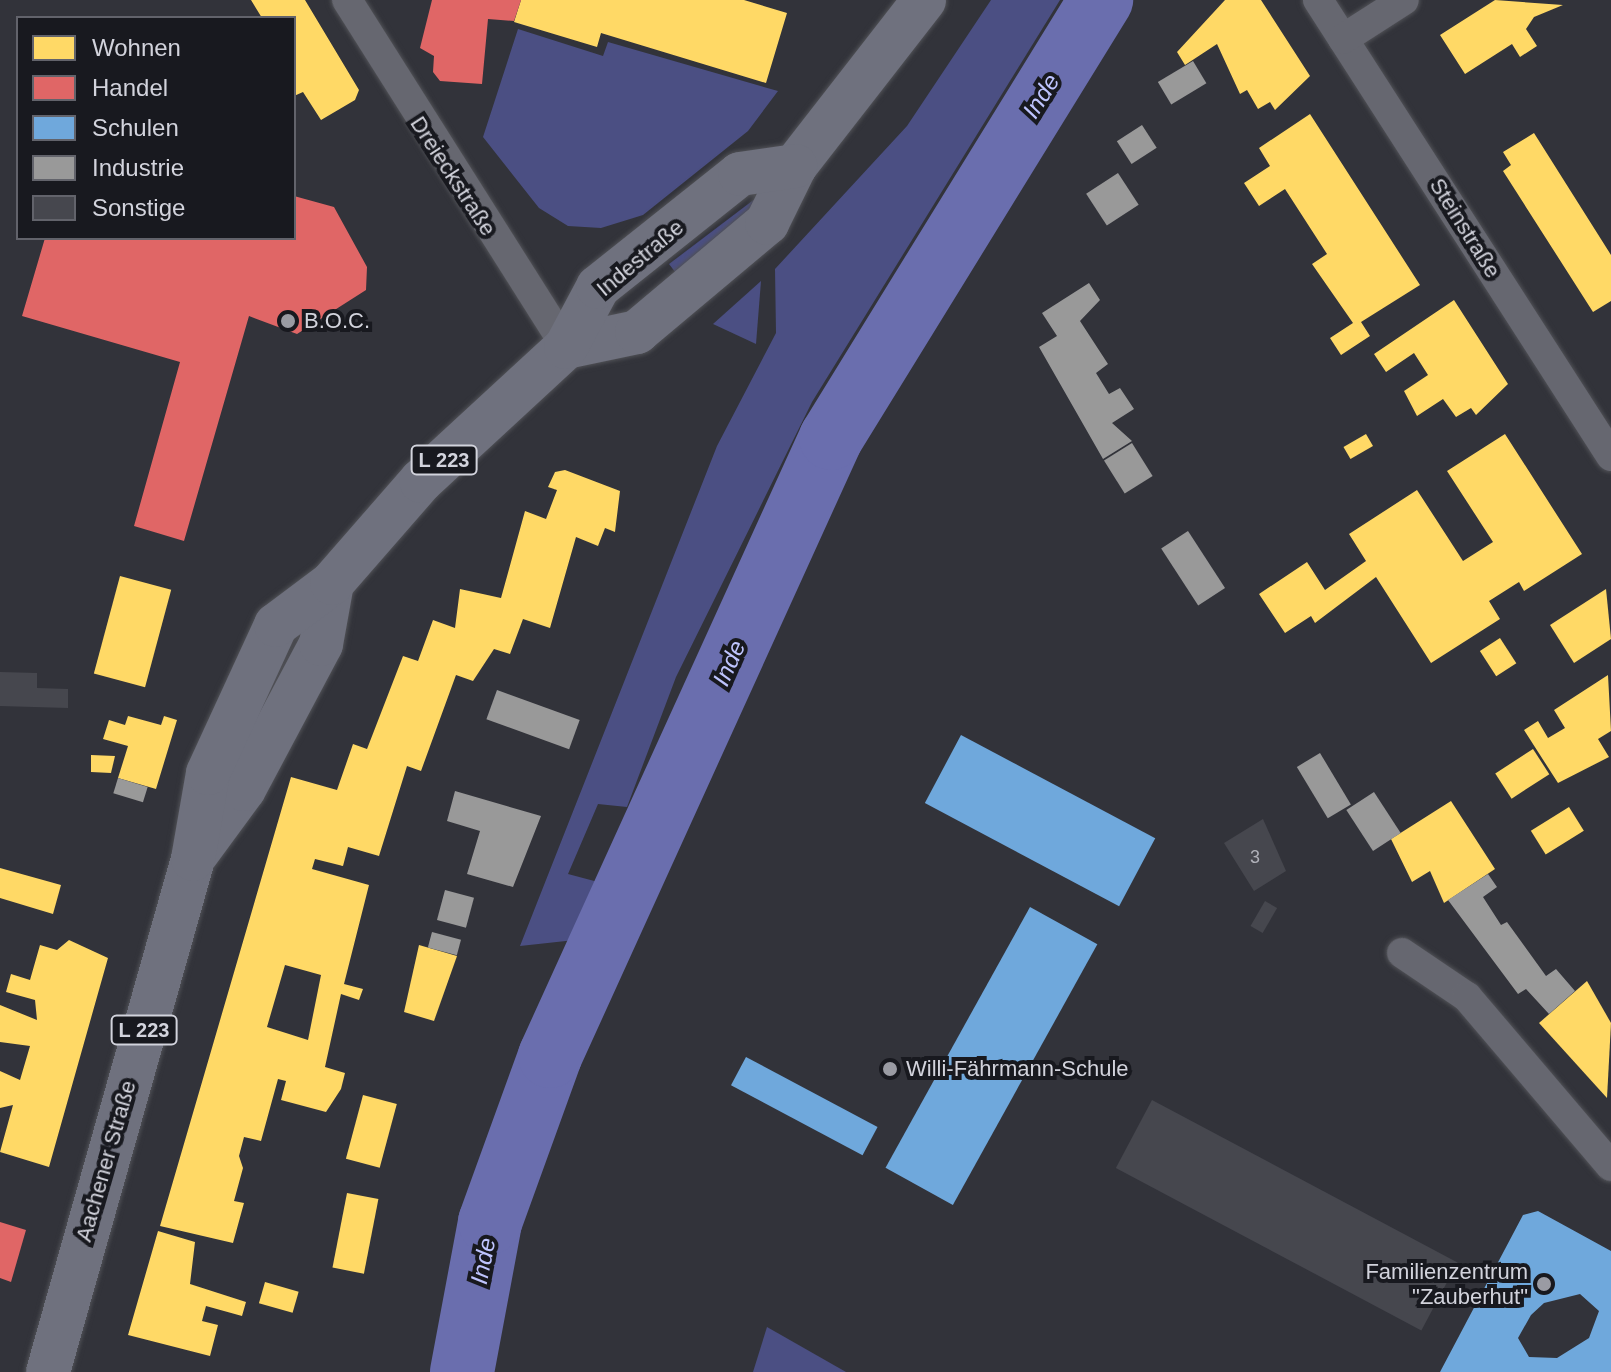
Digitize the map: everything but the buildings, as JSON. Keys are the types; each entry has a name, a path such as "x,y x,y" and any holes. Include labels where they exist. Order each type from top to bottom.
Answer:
{"main road":[{"path":"566,347 637,332 686,298 767,223 795,166 924,0"},
{"name":"Indestraße","path":"566,347 598,287 740,174 795,166"},
{"name":"Aachener Straße","path":"48,1372 193,859 208,773 276,625 332,583 421,481 566,347"}],"street":[{"name":"Dreieckstraße","path":"347,0 566,347"},
{"name":"Steinstraße","path":"1318,0 1611,456"},
{"path":"1343,39 1404,0"},
{"path":"1402,953 1467,997 1611,1166"}],"shaded area":[{"path":"991,0 1060,0 812,402 676,677 627,807 598,804 568,874 598,882 575,940 520,946 717,446 776,333 775,269 907,126"},
{"path":"518,29 603,56 608,42 778,91 748,131 643,215 601,228 568,226 539,208 483,137"},
{"path":"764,192 770,192 679,277 669,264"},
{"path":"761,281 756,344 713,324"},
{"path":"767,1327 846,1372 753,1372"}],"waterway":[{"name":"Inde","path":"462,1372 490,1222 550,1056 831,438 1101,0"}],"place":[{"name":"B.O.C.","path":"288,321"},
{"name":"Willi-Fährmann-Schule","path":"890,1069"},
{"name":"Familienzentrum \"Zauberhut\"","path":"1544,1284"}]}
